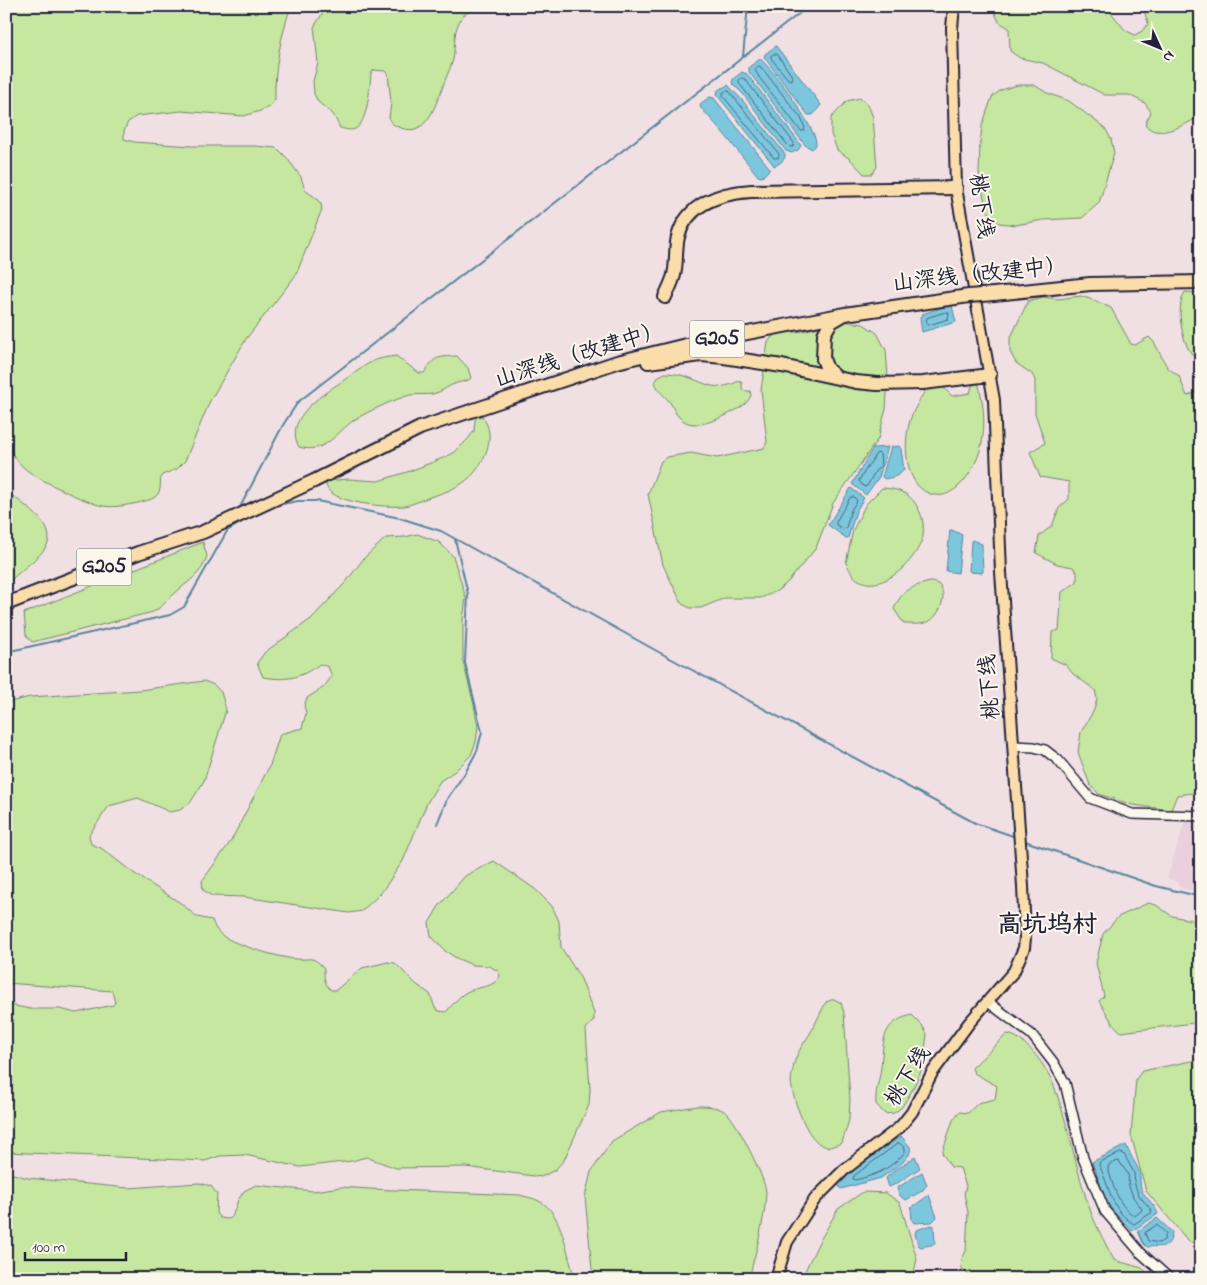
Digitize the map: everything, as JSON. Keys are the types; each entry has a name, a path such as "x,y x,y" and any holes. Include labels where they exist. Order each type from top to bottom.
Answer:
{"highway":[{"path":"665,297 674,275 678,236 686,220 698,207 711,199 731,193 751,191 956,188"},
{"name":"山深线（改建中）","path":"6,604 138,553 203,532 314,481 420,428 617,362 686,345 874,308 940,299 1090,284 1201,282"},
{"path":"836,377 827,369 823,359 824,334 832,322 845,314"},
{"path":"563,380 648,362 701,355 747,359 856,382 887,384 923,383 990,375"}],"main road":[{"name":"桃下线","path":"776,1279 787,1242 815,1199 844,1170 900,1127 912,1112 932,1073 954,1043 1014,971 1022,953 1025,938 1021,836 1001,572 994,400 956,188 952,28 954,6"}],"street":[{"path":"1014,746 1034,747 1045,750 1058,760 1090,798 1132,814 1201,816"},
{"path":"988,1002 1032,1035 1053,1062 1065,1083 1083,1158 1105,1211 1141,1253 1170,1279"}],"shaded area":[{"path":"1185,821 1201,821 1201,893 1179,887 1178,883 1167,878"}],"green space":[{"path":"6,6 291,6 279,52 275,100 269,107 244,116 181,111 137,116 128,122 124,131 124,139 134,142 191,146 277,148 301,177 305,190 316,198 321,204 322,209 296,275 246,339 210,401 185,461 177,469 162,475 158,494 146,501 112,507 95,504 29,472 6,446"},
{"path":"327,6 499,6 475,9 463,16 457,26 452,64 430,116 419,128 411,130 391,123 389,118 391,103 388,73 386,71 374,70 371,73 368,104 363,120 355,129 348,130 340,128 333,114 318,102 314,94 313,81 318,63 314,27"},
{"path":"992,6 1106,6 1125,30 1135,35 1148,24 1143,6 1201,6 1201,116 1172,129 1157,131 1150,129 1145,124 1151,112 1145,103 1129,95 1105,95 1043,63 1020,58 1010,51 1009,28 999,22"},
{"path":"1018,85 1034,85 1047,93 1069,101 1105,128 1111,139 1114,153 1099,203 1082,218 1043,220 1016,225 999,223 986,208 979,173 982,126 992,97 1001,90"},
{"path":"860,98 868,105 873,117 877,167 872,174 864,174 850,159 837,150 831,134 831,118 847,101"},
{"path":"1185,292 1201,293 1201,366 1189,350 1182,329 1180,313 1182,298"},
{"path":"1081,296 1111,308 1131,344 1135,345 1149,337 1154,342 1167,367 1179,376 1187,396 1195,393 1195,381 1201,368 1201,792 1177,795 1171,810 1133,805 1099,794 1090,785 1078,752 1081,732 1094,710 1097,699 1095,690 1073,674 1066,665 1051,658 1052,632 1059,630 1062,592 1077,582 1077,572 1073,567 1057,564 1036,553 1039,536 1052,526 1059,508 1069,499 1069,482 1040,477 1030,452 1045,443 1035,413 1035,380 1032,374 1016,363 1010,352 1010,339 1028,301 1043,297 1058,299"},
{"path":"843,321 863,324 877,333 886,350 888,378 886,409 878,439 833,503 816,548 788,582 777,591 761,598 725,598 701,608 690,608 682,604 663,565 648,494 661,461 667,457 691,453 717,458 764,448 767,442 761,390 768,342 776,332 798,332"},
{"path":"396,356 419,373 424,373 434,360 457,356 468,368 471,378 433,394 410,395 397,399 354,420 323,445 308,449 299,447 295,436 297,426 301,416 309,407 329,390 370,363 379,359"},
{"path":"665,373 681,375 715,386 730,385 739,381 742,383 744,391 750,391 751,396 743,405 727,415 703,424 690,423 678,416 656,385 655,382 659,376"},
{"path":"978,382 984,424 980,451 975,463 959,486 951,492 945,495 935,495 925,491 917,485 908,466 907,433 914,409 928,386 942,386 952,396 970,393 972,386"},
{"path":"477,416 482,416 488,430 487,450 481,464 470,478 448,491 405,506 397,506 372,505 346,500 328,490 326,483 328,481 348,479 378,481 443,458 455,452 468,439 474,431"},
{"path":"882,488 894,489 904,493 916,504 921,516 923,536 914,555 898,572 888,579 877,583 867,583 855,578 846,563 853,530 866,504"},
{"path":"6,491 36,515 48,531 49,539 46,547 39,555 11,580 6,582"},
{"path":"417,534 439,542 453,556 466,598 463,619 463,661 478,726 476,742 471,755 455,771 440,781 427,803 403,861 381,893 362,911 349,913 244,897 212,896 203,890 202,881 231,841 270,765 280,734 302,728 306,713 304,706 307,698 324,687 332,676 328,667 320,664 293,677 280,679 263,677 257,663 265,652 311,619 346,582 364,558 386,538"},
{"path":"203,542 207,556 202,568 162,606 153,612 32,642 26,635 24,613"},
{"path":"930,582 938,584 943,593 942,604 936,615 928,622 904,624 894,609 900,598 908,590"},
{"path":"204,681 214,685 221,692 226,710 204,781 190,803 180,810 170,812 138,798 109,806 89,835 91,844 101,848 135,874 182,904 197,917 212,920 217,931 228,939 270,954 317,961 324,968 324,977 331,990 336,990 362,968 388,962 395,963 416,984 430,994 435,1008 446,1012 464,994 471,990 491,985 500,976 498,971 489,966 473,965 458,959 445,951 431,936 429,923 439,906 465,876 494,861 535,889 552,906 559,921 561,947 581,979 594,1013 594,1020 586,1029 590,1090 589,1105 564,1160 555,1170 541,1177 466,1167 396,1168 366,1157 352,1161 300,1167 245,1155 220,1156 205,1161 6,1152 6,1004 30,1009 60,1009 76,1013 115,1003 112,991 6,983 6,703 30,697 140,690"},
{"path":"1148,903 1156,905 1172,916 1201,922 1201,1022 1121,1032 1113,1024 1099,1001 1104,996 1096,963 1103,934 1118,917"},
{"path":"834,999 841,1003 844,1013 850,1099 849,1120 842,1143 828,1147 818,1143 807,1128 798,1109 791,1083 795,1059 799,1050 812,1030 826,1002"},
{"path":"912,1015 922,1025 927,1034 923,1066 913,1089 902,1107 894,1113 885,1114 876,1104 876,1092 885,1037 893,1024"},
{"path":"1007,1034 1021,1041 1035,1054 1051,1079 1060,1102 1086,1199 1114,1260 1142,1268 1153,1279 1035,1279 1029,1271 1000,1279 971,1279 961,1267 966,1251 968,1212 964,1194 966,1186 960,1168 951,1167 942,1153 953,1120 959,1112 968,1113 978,1103 995,1099 997,1086 974,1073 972,1068"},
{"path":"1201,1059 1201,1243 1189,1242 1146,1191 1131,1135 1136,1079 1142,1071"},
{"path":"709,1106 727,1113 750,1151 765,1185 764,1214 749,1279 598,1279 592,1269 585,1197 591,1172 612,1141 661,1112"},
{"path":"6,1172 28,1178 128,1188 199,1183 211,1186 217,1194 216,1213 220,1218 228,1219 232,1217 238,1200 244,1191 256,1185 313,1191 341,1187 520,1195 539,1201 554,1215 563,1236 575,1279 6,1279"},
{"path":"863,1192 886,1193 900,1203 917,1259 913,1277 911,1279 801,1279 838,1209"}],"water":[{"path":"776,46 821,105 813,115 808,115 764,57 765,54"},
{"path":"760,59 766,64 802,113 816,143 816,146 812,149 805,145 749,72 749,67"},
{"path":"742,72 747,74 798,141 801,146 798,150 792,153 786,151 743,94 732,83 733,79"},
{"path":"728,85 785,154 780,163 774,166 717,95 718,90"},
{"path":"710,97 714,98 770,169 762,177 758,176 700,107 701,103"},
{"path":"952,306 956,322 922,332 920,318 922,314"},
{"path":"899,446 904,470 893,477 885,479 882,477 891,447"},
{"path":"888,447 879,477 866,495 852,484 873,448"},
{"path":"851,488 864,498 856,511 848,538 846,538 828,525"},
{"path":"950,530 962,535 958,573 946,571"},
{"path":"972,540 982,544 982,573 970,572 969,570"},
{"path":"901,1136 911,1148 909,1155 903,1162 881,1178 841,1189 838,1185 840,1179"},
{"path":"1126,1145 1139,1171 1142,1191 1158,1214 1132,1231 1108,1204 1092,1162"},
{"path":"915,1156 920,1168 889,1187 886,1178"},
{"path":"922,1172 927,1185 922,1191 906,1200 899,1194 897,1188"},
{"path":"929,1195 937,1217 932,1222 914,1223 911,1208"},
{"path":"1157,1218 1172,1232 1171,1238 1166,1245 1147,1247 1143,1243 1138,1231"},
{"path":"934,1226 935,1244 921,1247 918,1245 915,1234 916,1230"}],"waterway":[{"path":"743,56 748,6"},
{"path":"238,511 283,425 298,402 809,6"},
{"path":"277,505 298,501 317,501 400,518 441,531 655,650 975,823 1016,837"},
{"path":"227,531 252,516"},
{"path":"6,652 170,615 184,607 230,526"},
{"path":"437,824 447,799 477,751 482,732 465,663 468,594 455,539"},
{"path":"1022,840 1156,886 1201,897"}],"district":[{"name":"高坑坞村","path":"1047,926"}]}
